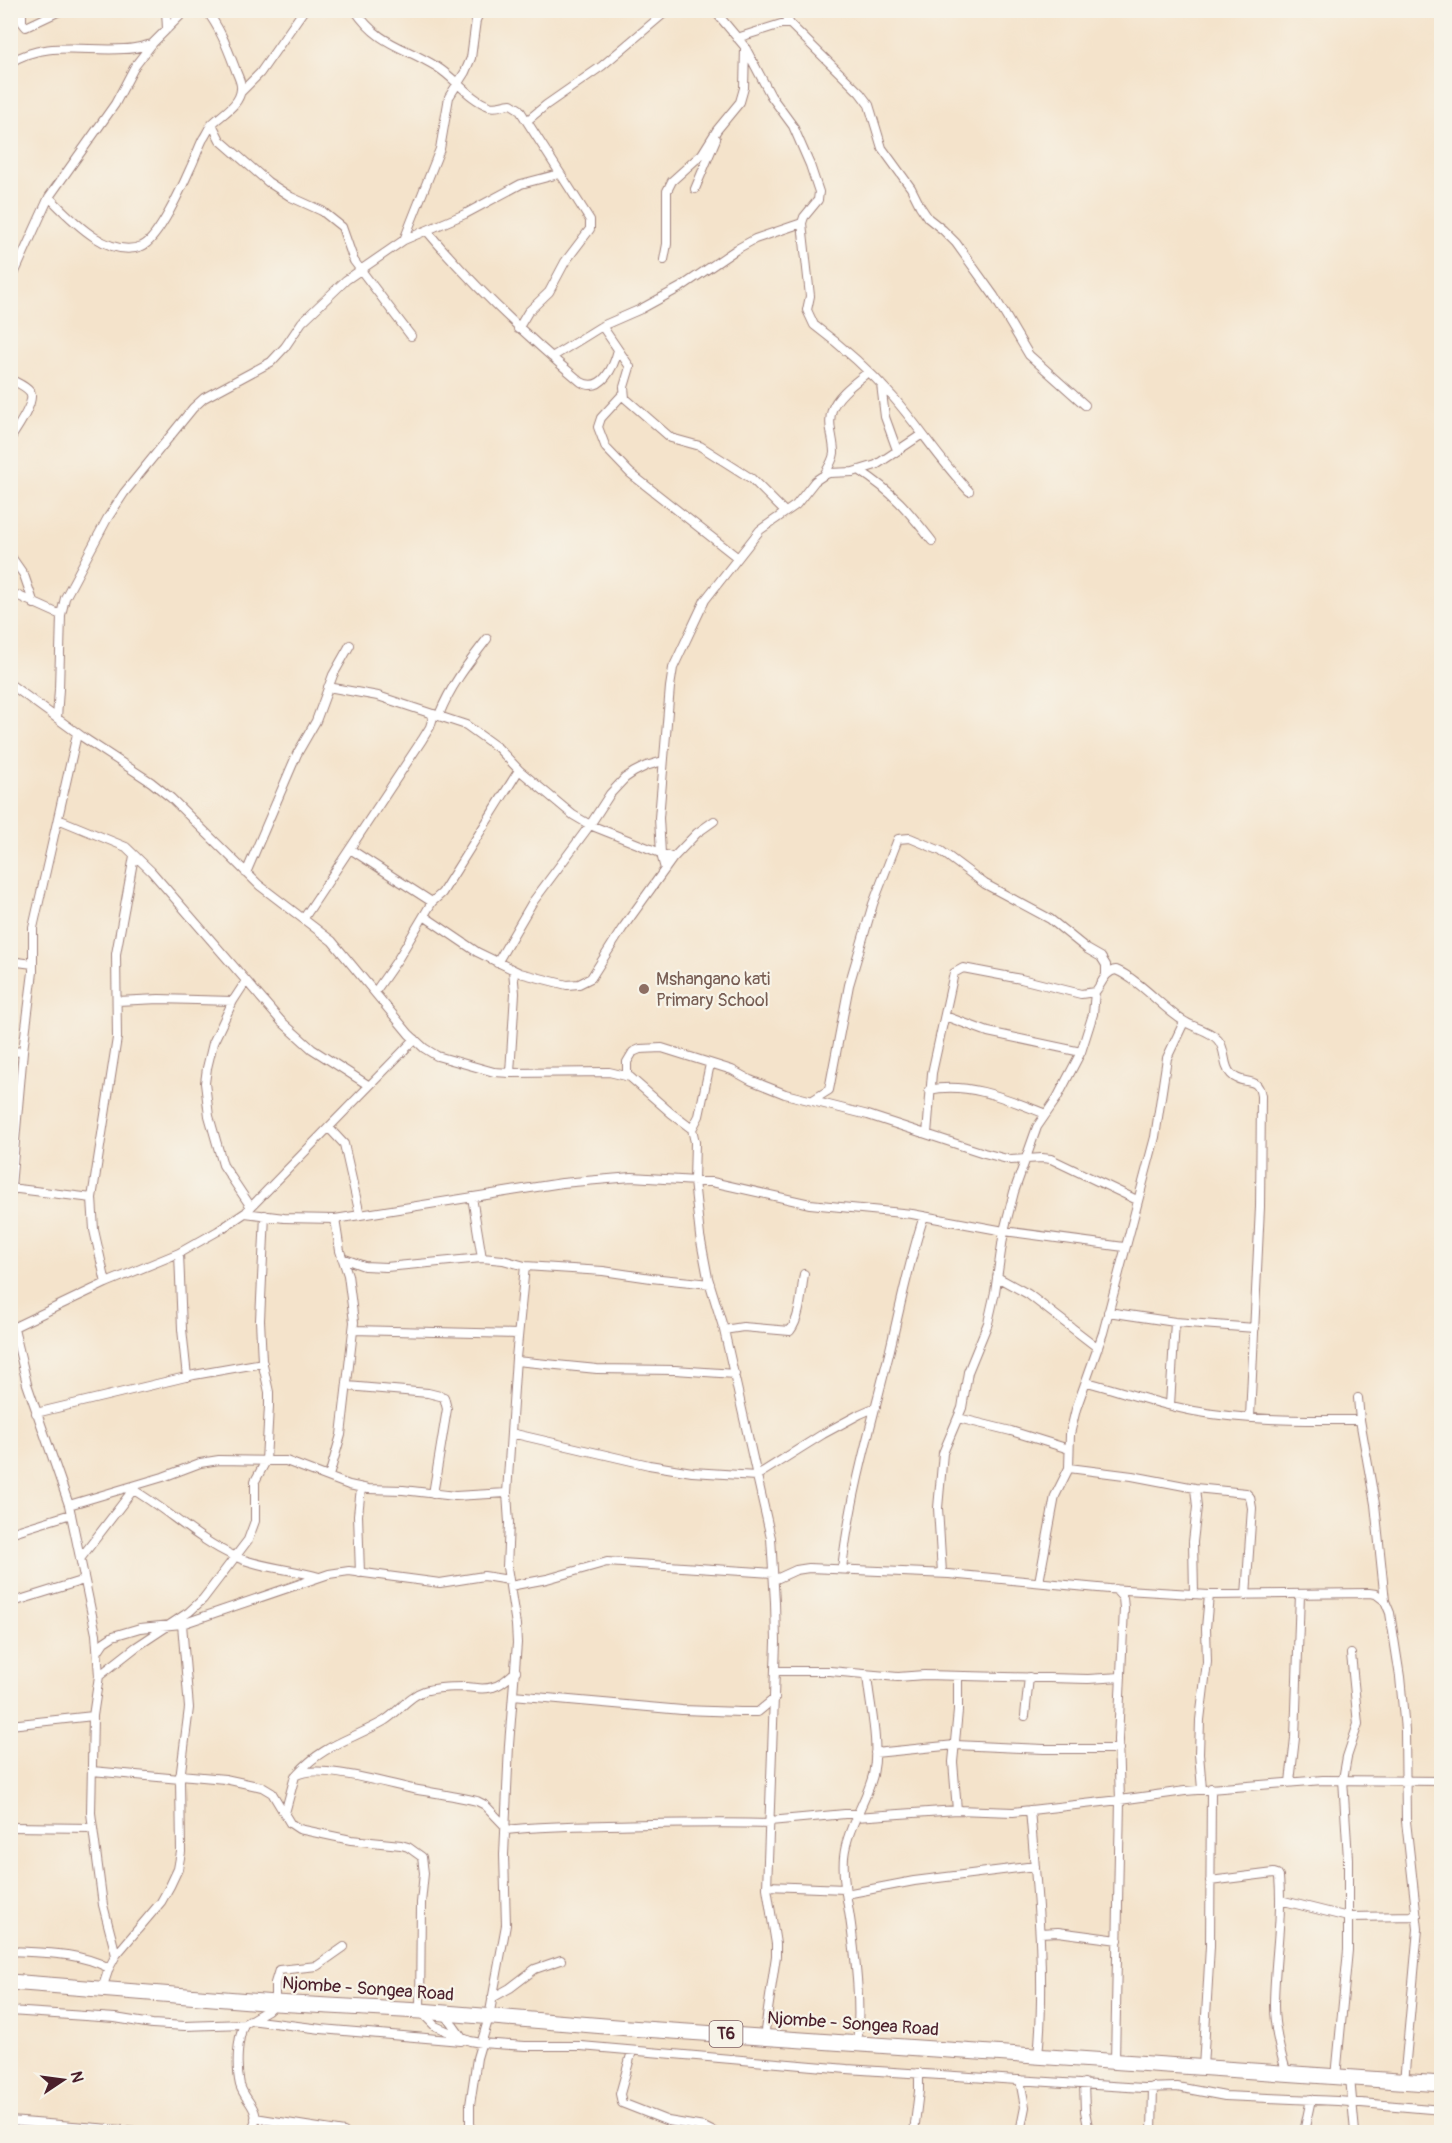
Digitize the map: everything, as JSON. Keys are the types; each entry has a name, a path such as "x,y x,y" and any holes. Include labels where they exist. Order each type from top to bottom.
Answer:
{"highway":[{"name":"Njombe - Songea Road","path":"10,1982 275,2003 420,2011 1442,2084"}],"street":[{"path":"22,10 22,22 26,27 62,10"},
{"path":"166,10 167,29"},
{"path":"10,283 49,197 115,104 135,66 152,44 186,10"},
{"path":"206,10 223,36 240,79 241,92"},
{"path":"49,197 77,225 94,238 110,245 129,248 143,246 162,224 212,124 225,115 241,92 260,73 304,10"},
{"path":"355,10 366,26 379,37 438,68 480,101 496,107 511,104 519,109 528,120 591,225 565,262 549,292 528,312 518,328"},
{"path":"404,240 440,149 449,97 471,58 477,20 482,10"},
{"path":"528,120 602,66 668,10"},
{"path":"714,10 745,47 771,96 793,126 819,192 814,207 804,217 802,223 810,296 807,310 809,318 881,384 969,491"},
{"path":"782,10 790,24 860,93 869,105 882,148 911,188 924,212 956,243 1002,308 1029,355 1085,405"},
{"path":"737,38 781,24 790,24"},
{"path":"10,63 38,51 127,49 152,44"},
{"path":"664,260 667,244 667,191 672,182 702,154 717,130 743,97 745,47"},
{"path":"212,124 220,140 268,182 337,222 345,233 354,261 411,336"},
{"path":"695,189 717,130"},
{"path":"57,718 61,615 65,598 106,519 140,471 193,408 204,398 271,362 285,347 294,331 306,317 346,280 404,240 465,214 521,184 559,174"},
{"path":"552,357 602,326 641,309 681,287 755,239 802,223"},
{"path":"427,231 449,259 518,328 587,385 596,384 610,372 615,364 618,350"},
{"path":"602,326 631,370 624,387 625,398 667,435 676,440 700,446 752,479 785,512"},
{"path":"824,475 834,453 829,424 832,410 837,401 868,372"},
{"path":"10,379 30,391 32,397 30,405 10,439"},
{"path":"881,384 885,417 897,450"},
{"path":"624,393 601,418 598,427 606,448 630,473 738,558"},
{"path":"665,869 661,854 658,818 673,668 705,600 760,530 796,505 815,482 824,475 829,472 859,470 876,465 921,435"},
{"path":"859,470 892,493 905,506 932,542"},
{"path":"10,555 24,575 34,604"},
{"path":"10,592 61,615"},
{"path":"304,918 422,740 448,691 487,639"},
{"path":"246,873 297,754 350,645"},
{"path":"10,684 77,734 151,782 171,798 259,885 332,941 415,1039 437,1056 476,1068 510,1073 609,1072 627,1075 692,1129"},
{"path":"328,687 378,696 466,725 498,747 519,770 573,815 590,825 673,858"},
{"path":"10,1198 23,1051 31,992 33,928 77,734"},
{"path":"497,963 532,903 610,794 625,778 646,766 663,761"},
{"path":"375,992 432,902 442,893 519,770"},
{"path":"58,819 126,847 162,884 270,1009 312,1049 368,1085"},
{"path":"424,915 497,963 513,970 567,985 579,984 591,978 622,929 673,858 697,833 714,821"},
{"path":"813,1101 829,1090 849,985 873,904 898,839 910,838 940,851 985,884 1050,919 1087,949 1101,957 1106,966 1106,975 1095,992 1093,1014 1081,1052 1070,1075 1037,1127 1014,1192 1004,1231 988,1323 968,1372 958,1418 943,1453 939,1509 942,1573"},
{"path":"350,849 432,902"},
{"path":"106,1283 94,1230 92,1198 117,1038 116,954 134,856"},
{"path":"10,961 33,964"},
{"path":"927,1134 929,1090 954,973 963,968 1081,994 1095,992"},
{"path":"510,1073 515,993 513,970"},
{"path":"1106,975 1114,970 1121,972 1184,1022 1215,1036 1220,1042 1227,1068 1233,1076 1257,1084 1260,1088 1260,1207 1250,1417"},
{"path":"246,981 233,1001 209,1056 205,1083 209,1116 223,1165 248,1210 284,1218 335,1219 562,1183 632,1177 694,1181 743,1188 810,1204 924,1216 1004,1231 1124,1247"},
{"path":"117,1001 159,999 233,1001"},
{"path":"945,1016 988,1032 1081,1052"},
{"path":"1039,1582 1055,1496 1069,1468 1070,1434 1076,1409 1098,1348 1158,1127 1160,1097 1167,1058 1184,1022"},
{"path":"116,1955 103,1905 92,1828 93,1716 99,1676 96,1634 70,1510 36,1413 12,1329 106,1283 179,1252 218,1231 248,1210 415,1039"},
{"path":"627,1075 629,1056 640,1048 662,1048 732,1070 785,1094 868,1115 1011,1160 1051,1159 1137,1200"},
{"path":"10,1052 23,1051"},
{"path":"710,1064 699,1116 692,1129 694,1181 700,1236 710,1284 735,1374 771,1538 775,1698 767,1886 776,1950 764,2037"},
{"path":"929,1090 952,1087 970,1090 1046,1114"},
{"path":"329,1128 344,1144 360,1215"},
{"path":"11,1188 92,1198"},
{"path":"471,1197 482,1258"},
{"path":"99,1676 136,1647 189,1612 203,1599 253,1532 256,1511 255,1481 266,1461 269,1392 263,1363 260,1320 265,1215"},
{"path":"842,1569 844,1545 876,1407 910,1264 924,1216"},
{"path":"329,1476 340,1435 353,1330 352,1303 335,1219"},
{"path":"179,1252 182,1329 187,1377"},
{"path":"342,1258 364,1266 386,1268 482,1258 525,1266 603,1270 710,1284"},
{"path":"480,2133 470,2130 470,2105 477,2058 489,2017 506,1925 504,1855 516,1671 516,1625 507,1568 509,1522 507,1494 525,1266"},
{"path":"724,1330 743,1327 790,1331 797,1316 804,1274"},
{"path":"997,1277 1028,1294 1098,1348"},
{"path":"1108,1312 1175,1322 1255,1328"},
{"path":"1170,1405 1175,1322"},
{"path":"353,1330 518,1335"},
{"path":"516,1361 597,1369 675,1370 735,1374"},
{"path":"36,1413 187,1377 263,1363"},
{"path":"1087,1382 1196,1411 1270,1420 1360,1420"},
{"path":"347,1386 428,1393 444,1397 447,1409 433,1494"},
{"path":"1358,1398 1375,1504 1385,1601 1390,1613 1401,1679 1405,1730 1406,1821 1417,1916 1418,1950 1404,2082"},
{"path":"511,1433 671,1468 713,1474 756,1476 823,1434 876,1407"},
{"path":"958,1418 1069,1449"},
{"path":"10,1533 210,1461 286,1461 361,1488 454,1496 507,1494"},
{"path":"1069,1468 1194,1488 1246,1493 1250,1497 1252,1508 1246,1596"},
{"path":"360,1573 358,1515 361,1488"},
{"path":"1194,1488 1197,1507 1193,1542 1194,1594"},
{"path":"132,1489 236,1557 319,1577"},
{"path":"80,1559 132,1489"},
{"path":"98,1651 104,1642 113,1636 140,1629 182,1624 319,1577 349,1571 440,1583 484,1576 509,1583 553,1577 607,1562 773,1576 809,1568 942,1573 1209,1595 1369,1593 1376,1594 1385,1601"},
{"path":"10,1603 84,1580"},
{"path":"1115,1589 1124,1601 1119,1749 1115,2062"},
{"path":"1290,1782 1295,1738 1300,1594"},
{"path":"1203,2068 1210,1946 1210,1881 1206,1789 1199,1754 1200,1720 1207,1662 1206,1628 1209,1595"},
{"path":"102,1989 108,1968 116,1955 161,1902 178,1869 181,1852 180,1777 189,1708 182,1624"},
{"path":"1351,1654 1358,1724 1347,1757 1343,1779 1348,1859 1343,2078 1352,2102 1355,2133"},
{"path":"285,1814 296,1776 308,1761 322,1751 383,1722 396,1714 418,1693 449,1687 491,1688 499,1685 516,1671"},
{"path":"775,1671 830,1671 867,1675 1121,1677"},
{"path":"857,2043 858,1992 845,1892 844,1858 846,1842 872,1777 875,1753 867,1675"},
{"path":"957,1810 953,1762 958,1676"},
{"path":"1025,1716 1029,1677"},
{"path":"513,1695 682,1710 753,1713 760,1711 775,1698"},
{"path":"753,1713 774,1724"},
{"path":"10,1725 93,1716"},
{"path":"875,1753 955,1745 1044,1749 1119,1749"},
{"path":"92,1771 225,1779 262,1787 272,1793 290,1822 299,1829 351,1840 401,1845 422,1857 424,1873 421,1903 420,2011 435,2026 466,2040"},
{"path":"296,1776 301,1772 355,1776 469,1799 485,1805 506,1829"},
{"path":"506,1829 563,1825 770,1823 957,1810 993,1812 1030,1810 1206,1789 1343,1779 1442,1782"},
{"path":"1030,1810 1040,1933 1042,1996 1038,2056"},
{"path":"10,1827 92,1828"},
{"path":"767,1886 845,1892 1035,1866"},
{"path":"1210,1881 1278,1874 1280,1900 1274,2005 1278,2038 1287,2074"},
{"path":"1280,1900 1348,1917 1417,1916"},
{"path":"1040,1933 1058,1932 1118,1940"},
{"path":"251,2133 255,2118 254,2109 240,2086 241,2030 247,2022 268,2010 275,2003 275,1983 279,1970 317,1966 344,1947"},
{"path":"10,1951 80,1956 93,1959 108,1968"},
{"path":"492,1998 535,1969 561,1960"},
{"path":"10,2011 115,2018 185,2026 247,2022 481,2043 525,2046 571,2045 919,2073 1190,2088 1225,2096 1311,2099 1442,2110"},
{"path":"445,2014 466,2040"},
{"path":"632,2051 620,2094 622,2103 668,2121 704,2127 714,2133"},
{"path":"914,2133 919,2073"},
{"path":"1020,2080 1025,2107 1020,2133"},
{"path":"1084,2083 1089,2133"},
{"path":"1152,2133 1153,2087"},
{"path":"1304,2133 1311,2099"},
{"path":"255,2118 344,2133"},
{"path":"10,2121 148,2133"}],"place":[{"name":"Mshangano kati Primary School","path":"644,989"}]}
